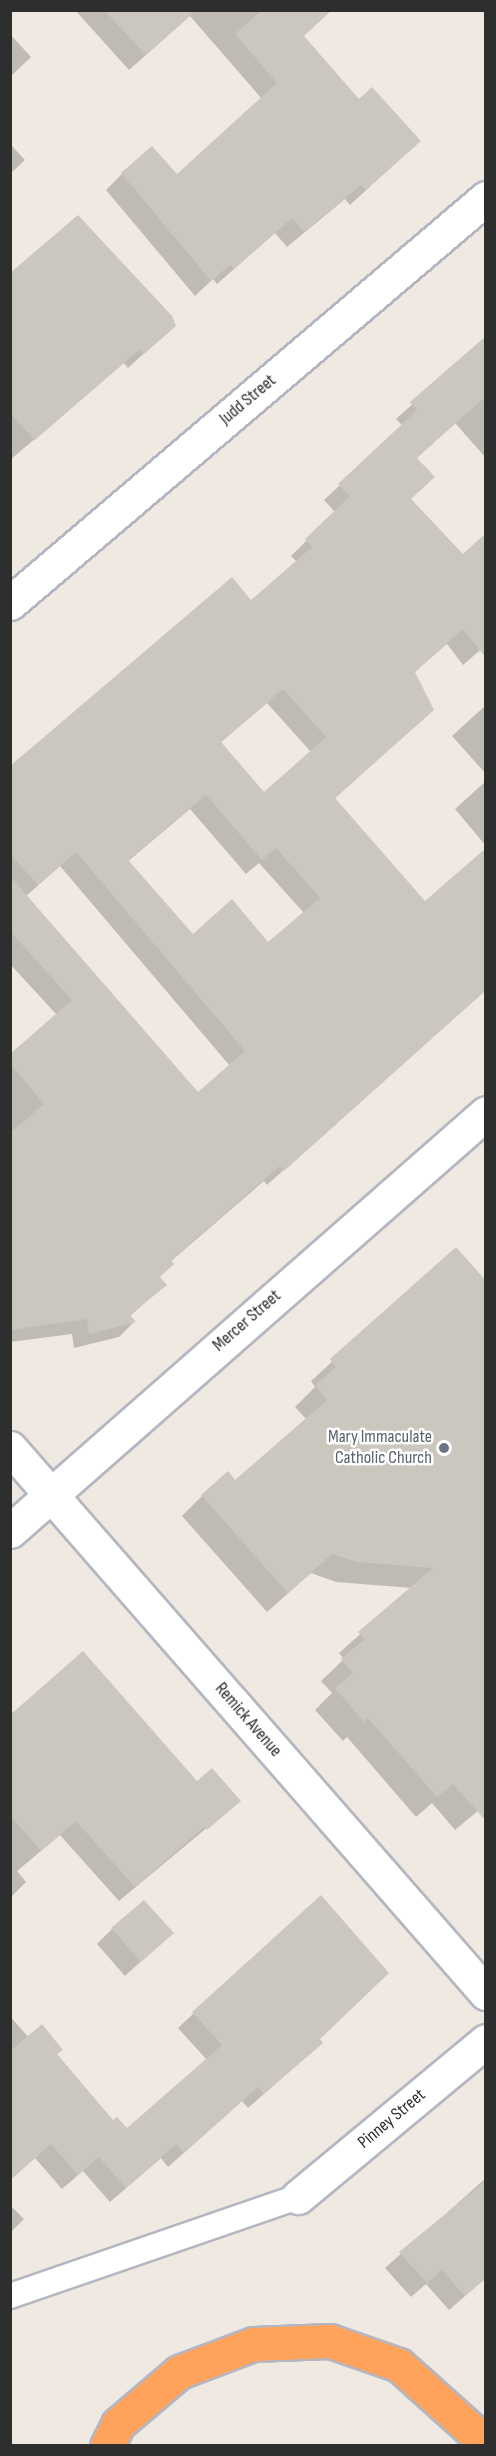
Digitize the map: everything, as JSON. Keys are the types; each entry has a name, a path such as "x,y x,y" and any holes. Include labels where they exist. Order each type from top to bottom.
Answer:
{"highway":[{"path":"107,2445 118,2424 179,2372 253,2344 330,2342 399,2365 486,2443"}],"street":[{"name":"Judd Street","path":"10,603 486,198"},
{"name":"Mercer Street","path":"10,1531 50,1494 482,1123"},
{"name":"Remick Avenue","path":"10,1448 486,1993"},
{"name":"Pinney Street","path":"298,2197 486,2041"}],"lane":[{"path":"10,2296 298,2197"}],"building":[{"path":"104,10 196,10 146,55"},
{"path":"262,10 332,10 304,36 359,99 372,87 421,141 366,190 361,185 304,232 292,218 234,269 230,265 211,281 121,173 152,146 177,174 277,83 235,34"},
{"path":"78,215 172,316 176,326 144,354 140,349 35,440 10,413 10,273"},
{"path":"486,336 486,396 417,458 435,477 411,499 463,554 486,533 486,658 463,629 415,672 434,710 335,798 425,901 486,848 486,990 284,1171 280,1166 171,1260 174,1264 160,1277 167,1285 130,1315 136,1322 89,1334 87,1319 10,1330 10,1133 44,1104 10,1063 10,1054 72,1000 10,931 10,876 198,1092 245,1051 76,852 38,885 10,854 10,766 232,577 251,600 312,547 305,539 350,496 338,484 417,410 410,402","holes":["283,689 326,737 264,792 221,742","206,795 262,860 276,848 320,898 268,942 232,899 193,934 128,860"]},
{"path":"456,1247 486,1281 486,1821 453,1784 437,1797 368,1718 364,1722 335,1688 353,1673 341,1659 365,1639 358,1632 433,1568 357,1562 332,1554 288,1593 201,1495 228,1471 235,1480 327,1400 315,1385 336,1367 330,1359"},
{"path":"83,1651 197,1781 212,1768 241,1801 207,1830 204,1827 135,1887 76,1821 41,1851 10,1815 10,1715"},
{"path":"321,1895 389,1973 320,2039 323,2043 264,2094 258,2087 184,2153 176,2144 126,2188 99,2157 78,2175 51,2144 10,2180 10,2051 42,2024 63,2050 57,2054 113,2120 117,2117 127,2128 222,2045 192,2012"},
{"path":"144,1900 174,1933 141,1962 111,1928"},
{"path":"486,2181 486,2277 465,2296 442,2270 427,2283 399,2252"}],"place":[{"name":"Mary Immaculate Catholic Church","path":"444,1448"}]}
